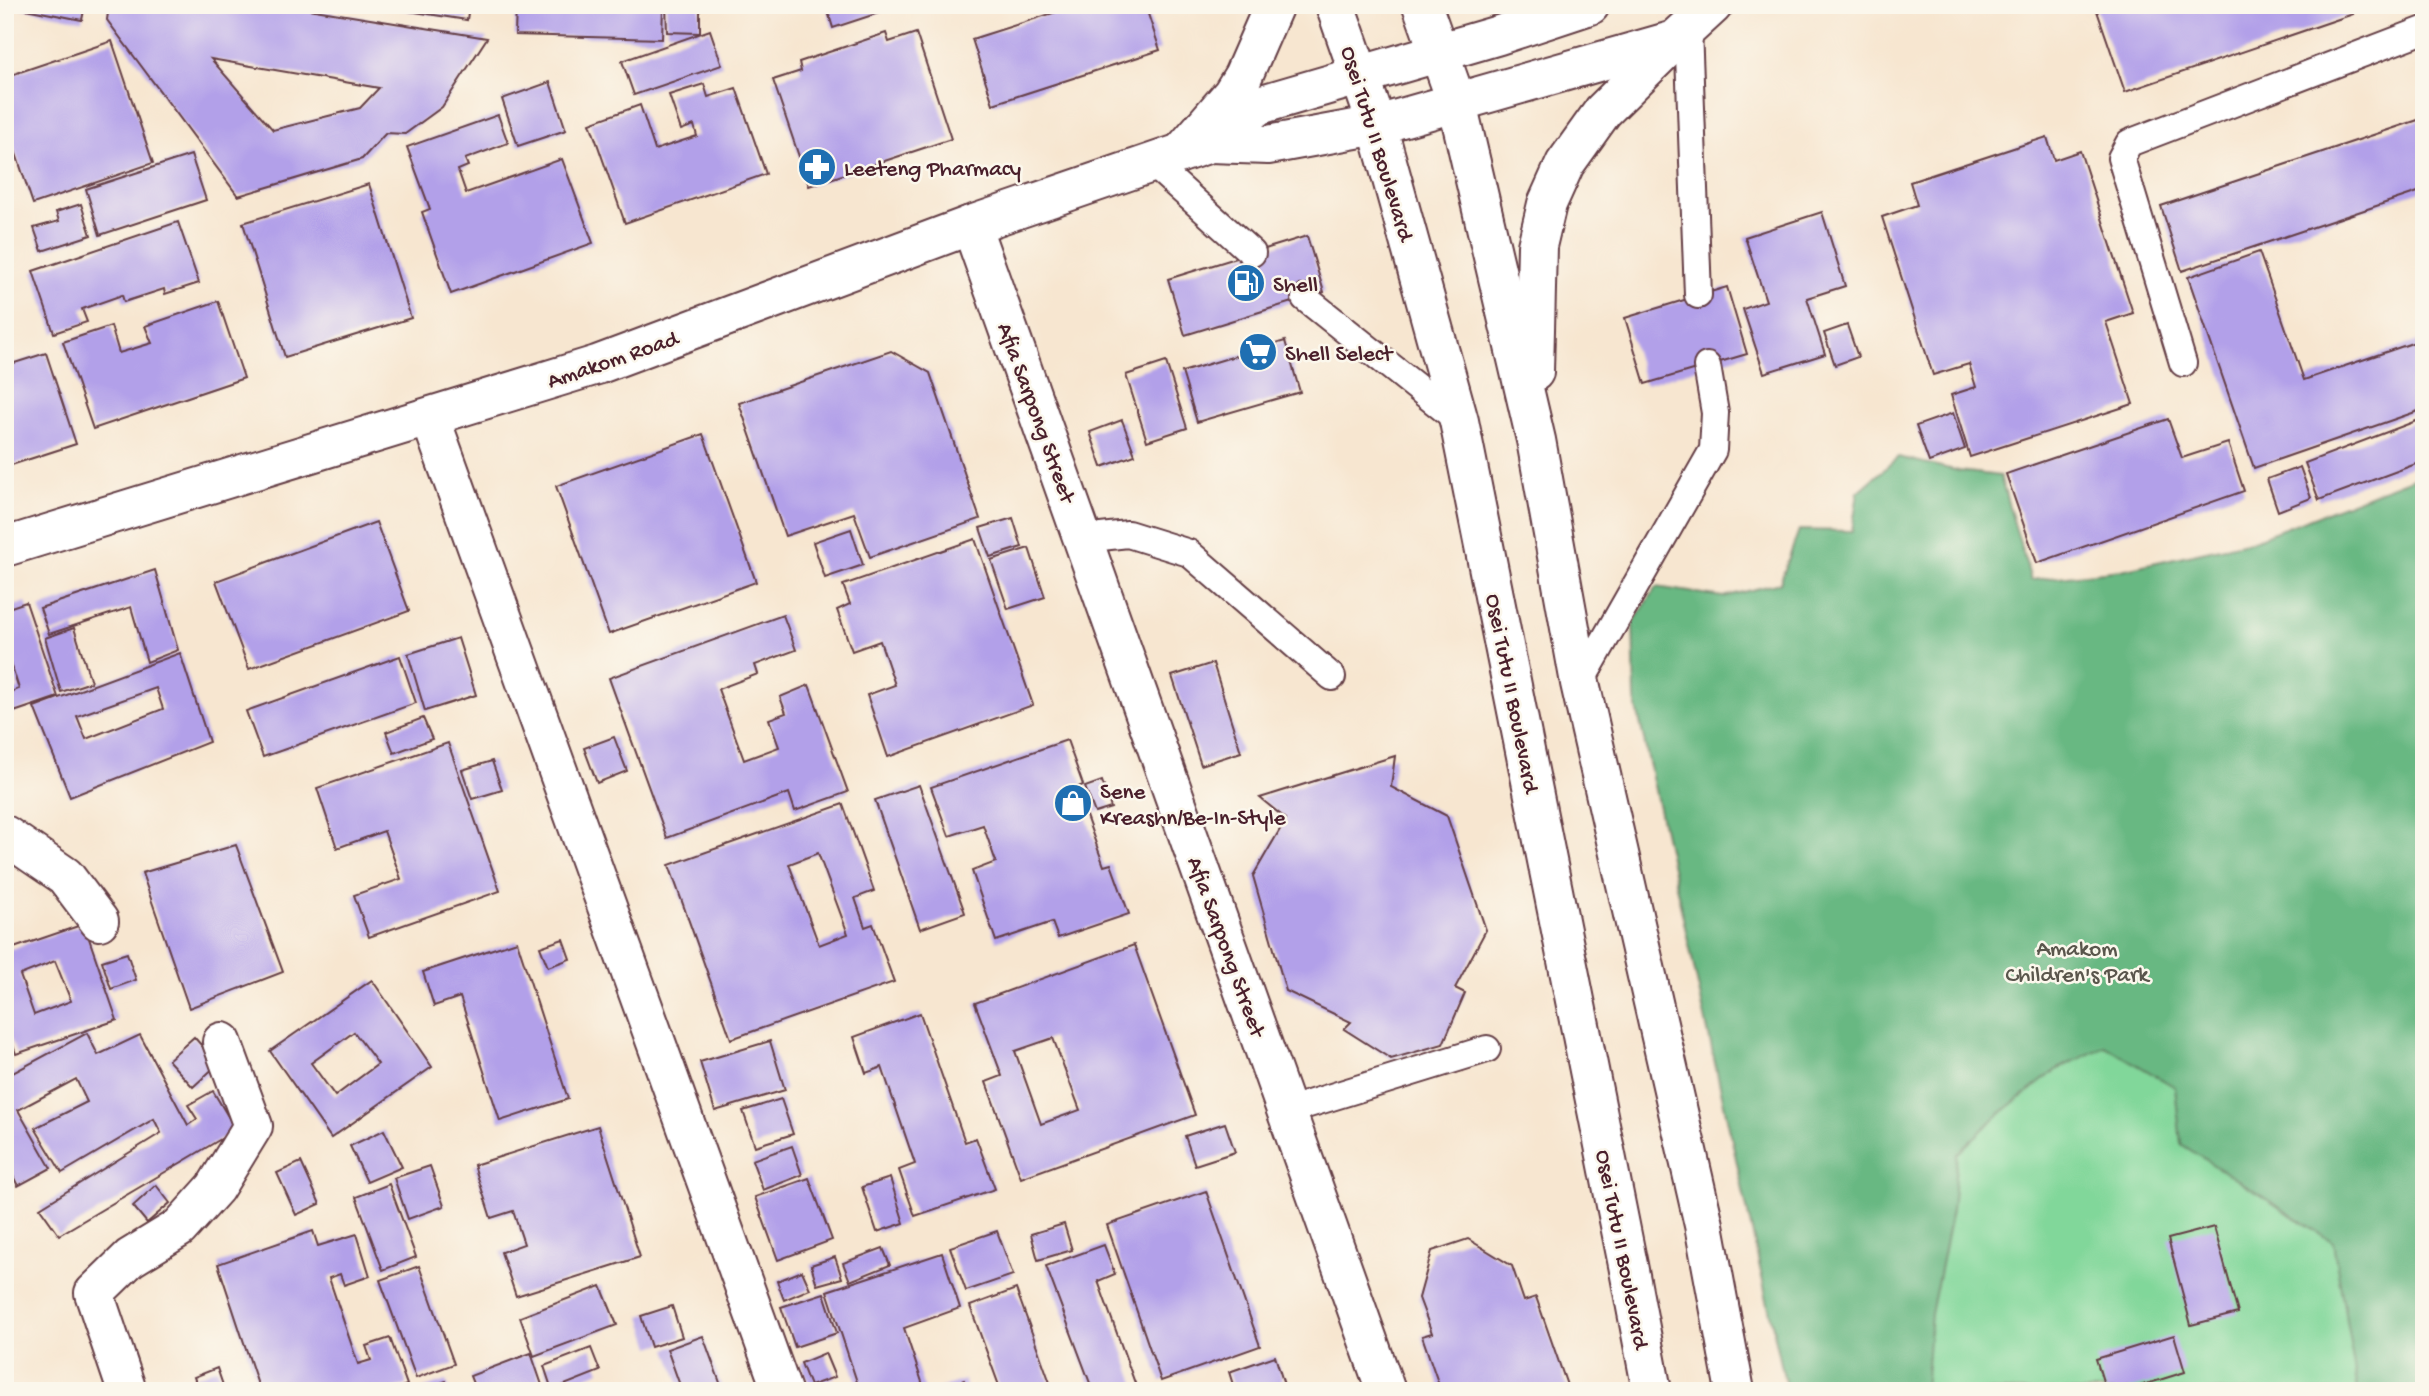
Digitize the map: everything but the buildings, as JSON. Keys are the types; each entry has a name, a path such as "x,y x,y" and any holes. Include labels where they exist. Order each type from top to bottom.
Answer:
{"street":[{"path":"1181,152 1232,94 1243,76 1273,5"},
{"name":"Osei Tutu II Boulevard","path":"1335,5 1377,125 1460,421 1652,1391"},
{"path":"1422,5 1457,103 1536,440 1580,683 1704,1225 1735,1391"},
{"name":"Amakom Road","path":"5,547 597,365 971,225 1181,152 1259,104 1361,76 1590,5"},
{"path":"1536,440 1534,366 1537,246 1547,204 1565,164 1604,111 1692,24"},
{"name":"Amakom Road","path":"1181,152 1268,145 1377,125 1457,103 1692,24"},
{"name":"Afia Sarpong Street","path":"971,225 1386,1391"},
{"path":"430,417 782,1391"},
{"path":"5,835 65,876 99,921"},
{"path":"127,1391 94,1293 130,1258 178,1228 215,1188 253,1126 222,1042"}],"lane":[{"path":"1692,24 1698,295"},
{"path":"2183,363 2121,158 2129,143 2424,30"},
{"path":"1181,152 1252,253"},
{"path":"1304,298 1460,421"},
{"path":"1580,683 1713,450 1715,413 1707,366"},
{"path":"1083,539 1128,534 1189,553 1332,677"},
{"path":"1286,1111 1487,1049"}],"green space":[{"name":"Amakom Children's Park","path":"1898,457 1959,471 2000,476 2031,580 2121,570 2251,541 2424,474 2424,1391 2358,1391 2333,1242 2181,1144 2175,1087 2105,1046 2056,1070 1996,1117 1957,1154 1952,1210 1931,1314 1925,1391 1787,1391 1635,699 1633,623 1657,587 1723,597 1780,583 1799,530 1852,531 1858,492"},
{"name":"Amakom Children's Park","path":"2424,496 2424,1391 1811,1391 1676,717"}],"place":[{"name":"Leeteng Pharmacy","path":"817,167"},
{"name":"Shell","path":"1246,283"},
{"name":"Shell Select","path":"1258,352"},
{"name":"Sene Kreashn/Be-In-Style","path":"1073,803"}]}
